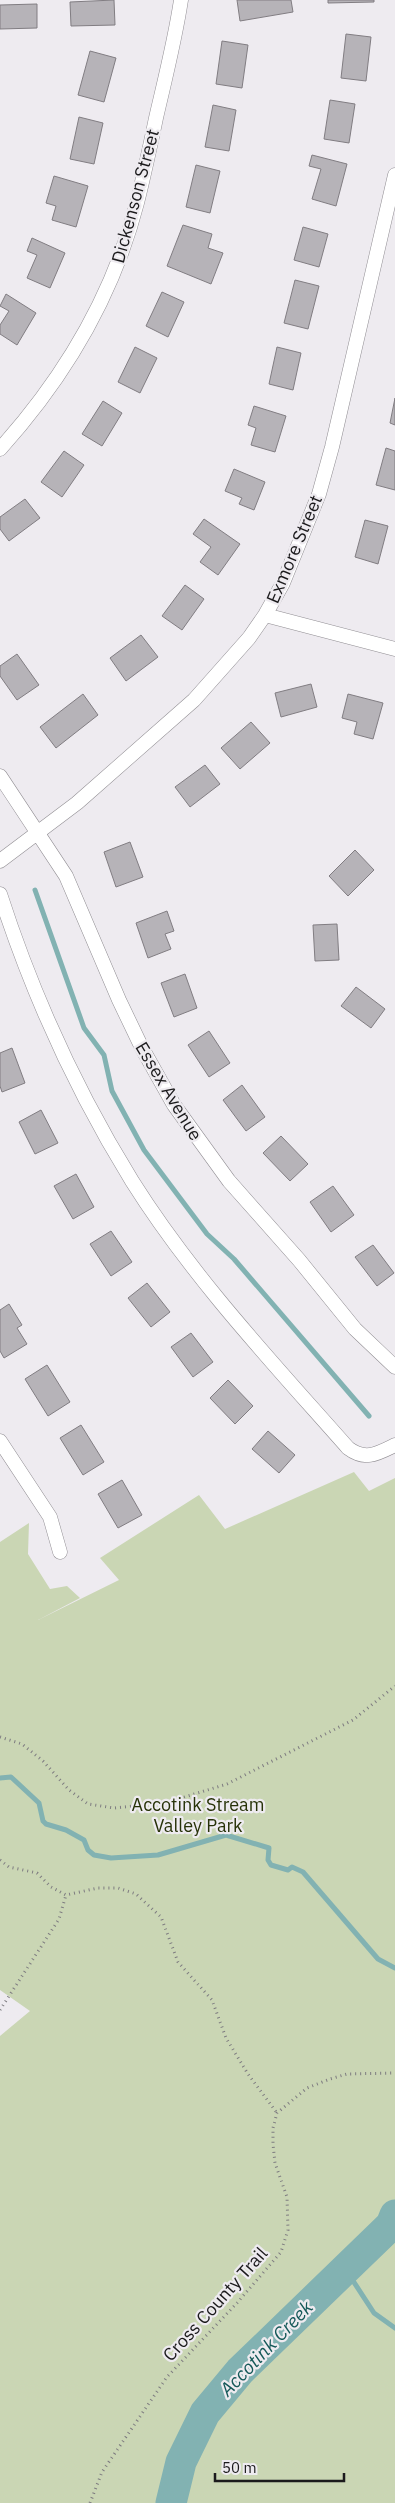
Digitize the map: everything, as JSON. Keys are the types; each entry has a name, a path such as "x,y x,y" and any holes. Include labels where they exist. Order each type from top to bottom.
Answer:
{"street":[{"name":"Dickenson Street","path":"0,449 23,424 68,362 89,327 116,268 137,205 181,0"},
{"name":"Exmore Street","path":"0,860 77,803 194,700 249,638 265,615 282,583 319,494 332,447 395,175"},
{"path":"265,615 395,649"},
{"name":"Essex Avenue","path":"0,776 66,876 119,1000 142,1048 174,1105 229,1181 299,1260 355,1329 395,1367"},
{"path":"0,894 36,990 69,1066 100,1127 128,1174 178,1246 241,1326 348,1448 361,1456 368,1457 395,1445"},
{"path":"0,1441 50,1517 60,1552"}],"path":[{"path":"0,1737 22,1744 43,1761 69,1790 88,1804 114,1808 164,1803 227,1784 353,1720 395,1686"},
{"path":"0,1860 9,1867 37,1873 51,1888 66,1895 98,1888 118,1888 136,1894 161,1917 178,1962 212,2000 226,2038 248,2074 278,2113 307,2088 330,2079 360,2074 395,2073"},
{"path":"0,2010 58,1919 66,1895"},
{"name":"Cross County Trail","path":"90,2503 102,2472 167,2377 243,2296 281,2252 288,2230 287,2197 275,2163 273,2144 273,2128 278,2113"}],"green space":[{"name":"Accotink Stream Valley Park","path":"354,1472 369,1491 395,1478 395,2503 0,2503 0,2036 30,2011 0,1990 0,1542 29,1523 28,1554 50,1589 67,1586 80,1598 38,1620 119,1580 100,1558 199,1495 225,1529"}],"building":[{"path":"114,0 115,25 71,26 70,2"},
{"path":"237,0 291,0 293,12 240,21"},
{"path":"328,0 374,0 374,2 328,3"},
{"path":"37,4 37,28 0,29 0,5"},
{"path":"346,34 371,37 366,81 341,78"},
{"path":"222,41 248,45 242,88 216,84"},
{"path":"90,51 116,58 104,102 78,95"},
{"path":"330,100 355,104 349,143 324,139"},
{"path":"213,105 236,110 229,151 205,147"},
{"path":"79,117 103,123 94,164 70,159"},
{"path":"312,155 347,164 336,206 312,199 321,169 309,166"},
{"path":"196,165 220,171 210,213 186,207"},
{"path":"54,176 88,186 76,227 52,220 56,206 46,203"},
{"path":"183,225 212,234 208,248 223,253 211,284 167,266"},
{"path":"303,227 328,234 319,267 294,260"},
{"path":"32,238 65,253 50,288 27,278 37,255 27,251"},
{"path":"295,280 319,286 308,329 284,323"},
{"path":"162,292 184,302 168,337 146,326"},
{"path":"6,294 36,313 17,345 0,334 0,325 9,311 0,306"},
{"path":"135,347 157,358 140,393 118,382"},
{"path":"277,347 301,353 293,390 269,384"},
{"path":"395,398 395,425 390,423"},
{"path":"103,401 122,413 102,446 82,434"},
{"path":"254,406 286,416 275,452 251,445 256,428 248,425"},
{"path":"386,448 395,451 395,490 376,485"},
{"path":"64,451 84,465 62,497 41,482"},
{"path":"234,469 265,482 254,510 239,504 242,498 225,491"},
{"path":"25,499 40,518 9,541 0,529 0,517"},
{"path":"204,519 240,544 218,575 200,562 211,547 193,534"},
{"path":"365,520 388,526 378,564 355,557"},
{"path":"185,585 204,599 182,630 162,616"},
{"path":"141,635 158,657 126,681 110,658"},
{"path":"17,654 39,685 17,700 0,676 0,666"},
{"path":"311,684 317,707 281,717 275,693"},
{"path":"83,694 98,715 56,748 40,727"},
{"path":"348,694 383,703 373,739 354,734 357,722 342,718"},
{"path":"251,722 270,743 240,769 221,748"},
{"path":"205,765 220,784 190,807 175,787"},
{"path":"130,842 143,877 116,887 104,852"},
{"path":"355,850 374,870 348,896 329,876"},
{"path":"167,911 174,931 165,934 171,949 148,958 136,923"},
{"path":"337,924 339,960 315,961 313,925"},
{"path":"185,974 197,1008 174,1017 161,983"},
{"path":"356,987 385,1009 371,1028 341,1006"},
{"path":"209,1031 230,1063 209,1077 188,1045"},
{"path":"12,1048 25,1083 2,1092 0,1086 0,1053"},
{"path":"242,1085 265,1117 246,1131 223,1100"},
{"path":"41,1110 58,1143 35,1154 19,1122"},
{"path":"281,1136 308,1164 290,1181 263,1153"},
{"path":"76,1174 94,1207 73,1219 54,1186"},
{"path":"333,1186 354,1215 331,1232 310,1202"},
{"path":"111,1231 132,1262 111,1276 90,1244"},
{"path":"373,1245 394,1273 377,1286 355,1257"},
{"path":"147,1283 170,1312 151,1327 128,1298"},
{"path":"9,1304 22,1325 17,1328 27,1344 4,1358 0,1351 0,1310"},
{"path":"191,1333 213,1362 193,1377 171,1347"},
{"path":"47,1365 70,1402 48,1416 25,1379"},
{"path":"228,1380 253,1406 235,1424 210,1398"},
{"path":"81,1425 104,1462 83,1475 60,1438"},
{"path":"268,1431 295,1455 279,1473 252,1449"},
{"path":"122,1480 142,1515 118,1528 98,1494"}],"waterway":[{"path":"35,890 84,1028 104,1055 112,1091 144,1150 207,1234 234,1259 369,1416"},
{"path":"0,1778 11,1777 39,1803 43,1821 46,1824 66,1830 84,1840 88,1850 94,1855 111,1858 158,1855 226,1835 269,1848 268,1860 271,1865 288,1870 292,1867 303,1872 378,1959 395,1968"},
{"name":"Accotink Creek","path":"171,2503 181,2462 205,2413 240,2371 391,2225 395,2215"},
{"path":"346,2270 374,2313 395,2328"}]}
